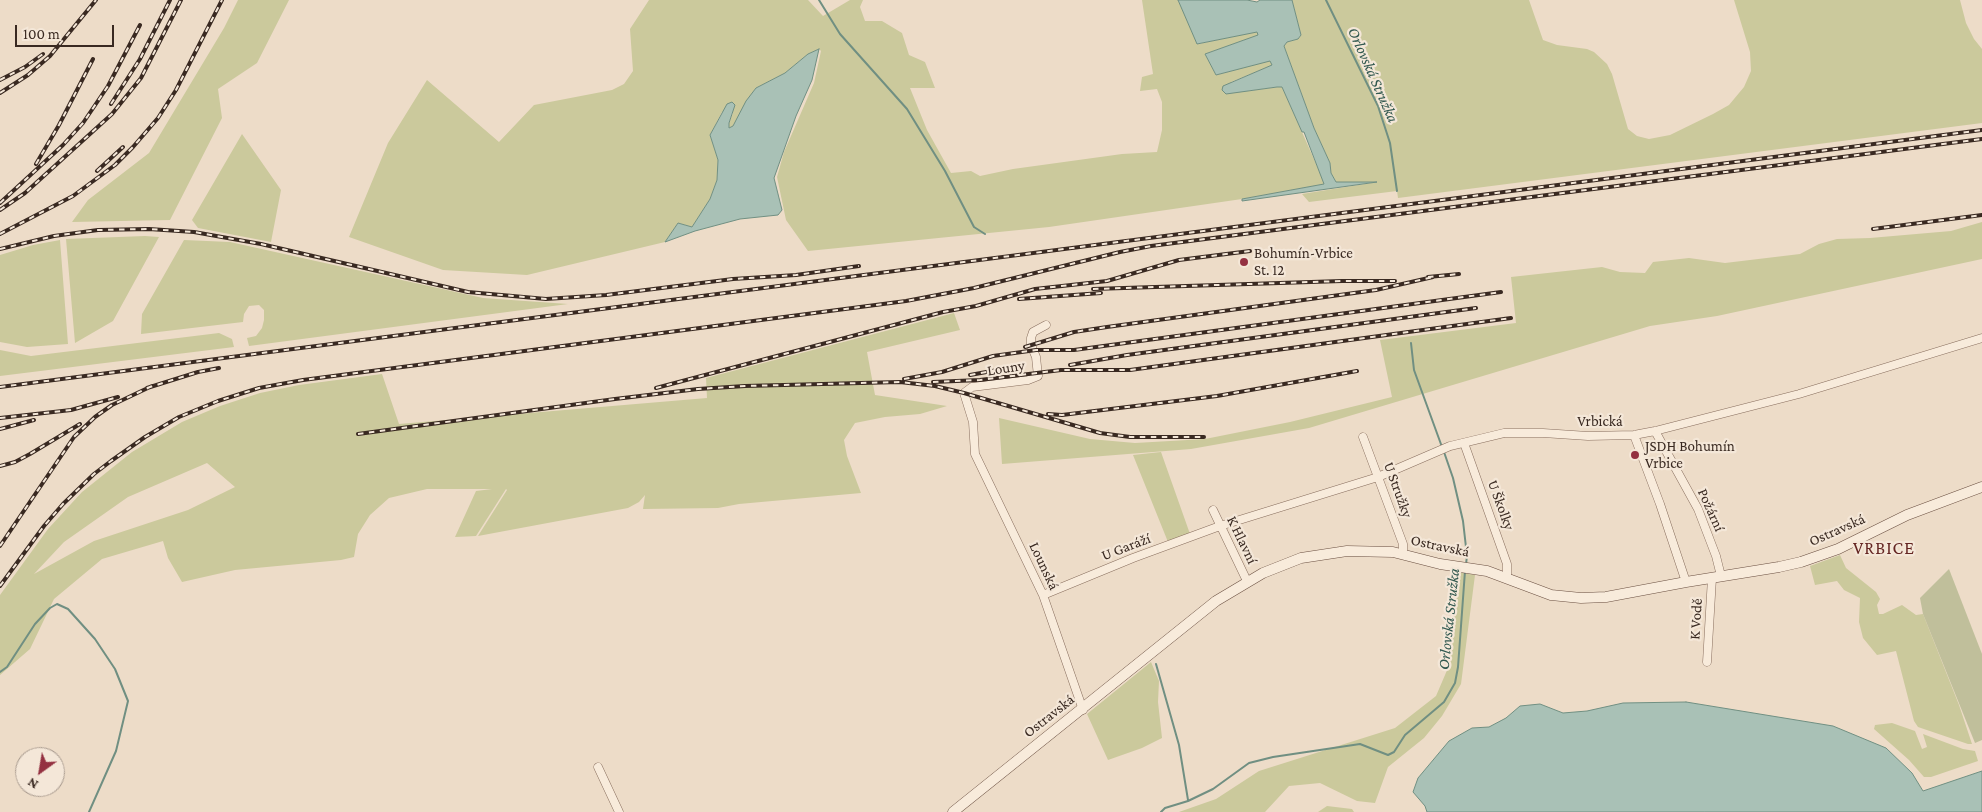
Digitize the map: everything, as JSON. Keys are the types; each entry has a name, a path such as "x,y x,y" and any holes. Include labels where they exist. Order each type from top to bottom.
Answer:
{"main road":[{"name":"Ostravská","path":"953,812 1210,606 1247,581 1282,565 1316,555 1364,551 1404,554 1457,568 1475,569 1507,578 1540,592 1565,598 1606,597 1686,582 1779,568 1822,555 1898,519 1982,487"}],"street":[{"name":"Louny","path":"973,438 973,422 964,393 972,387 1028,380 1038,376 1031,338 1033,332 1046,325"},
{"name":"Vrbická","path":"1220,526 1378,477 1450,446 1504,433 1588,436 1655,431 1789,396 1982,338"},
{"name":"Požární","path":"1655,431 1698,509 1716,556 1716,577"},
{"path":"1634,434 1686,582"},
{"name":"U Stružky","path":"1363,437 1403,544 1404,554"},
{"name":"Lounská","path":"973,438 975,454 1043,595 1082,710"},
{"name":"U Školky","path":"1464,443 1507,564 1507,578"},
{"name":"K Hlavní","path":"1212,510 1247,581"},
{"name":"U Garáží","path":"1043,595 1133,558 1220,526"},
{"name":"K Vodě","path":"1707,662 1716,577"},
{"path":"598,766 619,812"}],"shaded area":[{"path":"238,0 289,0 257,63 218,89 222,118 170,220 72,222 88,200 149,153 224,28"},
{"path":"649,0 808,0 823,16 850,0 863,0 860,7 865,21 882,21 902,33 909,55 925,62 935,88 910,88 927,130 951,173 971,171 980,176 1013,169 1122,154 1157,152 1162,130 1162,102 1157,89 1140,91 1142,77 1153,74 1142,0 1178,0 1198,44 1257,31 1259,35 1205,54 1216,75 1270,60 1273,65 1231,82 1247,91 1282,87 1325,184 1242,199 1049,227 808,251 786,220 777,177 784,152 814,83 821,51 819,49 808,54 785,73 756,88 733,126 729,128 733,113 722,112 710,135 718,160 717,180 710,199 692,227 678,223 665,242 527,275 443,270 349,237 388,143 427,80 499,142 534,105 612,90 624,84 633,71 630,29"},
{"path":"1178,0 1247,0 1257,2 1260,0 1292,0 1301,35 1298,39 1287,42 1284,46 1314,128 1330,163 1331,173 1336,182 1377,182 1242,201 1242,199 1324,184 1304,132 1302,132 1282,87 1226,94 1222,90 1223,86 1272,65 1270,61 1216,75 1205,54 1258,35 1257,32 1197,44"},
{"path":"1292,0 1529,0 1543,40 1557,45 1587,49 1594,52 1607,64 1612,74 1628,129 1637,136 1649,139 1670,135 1713,114 1729,105 1744,87 1751,71 1750,52 1734,0 1960,0 1966,23 1974,39 1982,49 1982,123 1398,198 1397,191 1309,202 1302,194 1377,182 1336,182 1331,173 1330,163 1314,128 1284,46 1287,42 1298,39 1301,35"},
{"path":"819,49 812,80 796,116 774,178 782,210 778,215 740,219 695,231 665,242 678,223 692,227 710,199 717,180 718,160 710,135 727,104 732,102 735,105 729,128 733,126 746,101 756,88 785,73 808,54"},
{"path":"242,134 281,190 271,242 198,228 192,220"},
{"path":"1982,222 1982,259 1717,316 1650,326 1309,428 1191,449 1002,464 999,418 1090,439 1135,443 1205,439 1290,422 1392,397 1380,340 1516,323 1511,277 1602,267 1620,272 1645,273 1653,262 1689,258 1725,263 1800,254 1819,244 1837,239 1951,231"},
{"path":"159,237 113,321 75,343 66,239"},
{"path":"60,240 68,344 27,347 0,342 0,255 33,245"},
{"path":"184,240 230,242 483,298 568,304 249,346 247,338 256,336 262,328 264,320 264,310 259,305 249,306 244,314 243,322 141,334 142,314"},
{"path":"954,313 960,330 867,352 875,395 947,406 920,414 885,417 855,423 844,440 847,456 861,493 739,504 718,508 643,509 645,495 639,502 628,508 478,536 506,489 476,536 455,537 476,491 492,489 427,489 389,498 370,515 358,534 354,557 341,560 235,570 182,582 168,558 163,541 102,559 54,599 30,649 0,675 0,595 48,529 82,492 132,452 182,422 220,406 260,393 299,385 382,374 399,424 707,398 706,378","holes":["207,463 235,487 188,510 94,541 34,574 64,542 128,497"]},
{"path":"219,333 232,339 234,347 0,376 0,350 31,356"},
{"path":"1161,452 1190,534 1168,542 1133,455"},
{"path":"1840,555 1846,568 1876,592 1880,599 1877,605 1879,614 1902,605 1916,615 1923,614 1959,705 1972,744 1918,727 1914,721 1896,651 1877,655 1863,638 1859,622 1860,598 1844,590 1837,581 1815,585 1810,566"},
{"path":"1457,572 1475,575 1461,684 1442,716 1424,738 1388,767 1375,803 1357,801 1320,783 1289,786 1265,812 1179,812 1216,799 1259,771 1395,728 1436,696 1448,668"},
{"path":"1151,662 1159,681 1158,702 1162,738 1142,748 1108,760 1087,714"},
{"path":"1686,702 1833,726 1886,748 1912,773 1923,791 1982,771 1982,812 1427,812 1425,806 1413,792 1418,778 1449,741 1472,728 1489,727 1506,718 1520,706 1540,704 1563,713 1587,711 1623,703"},
{"path":"1892,723 1915,731 1922,749 1927,747 1923,734 1963,749 1975,751 1978,761 1931,777 1924,777 1909,760 1874,729 1875,725"},
{"path":"1327,806 1352,809 1354,812 1318,812"}],"green space":[{"path":"1949,569 1982,654 1982,740 1975,743 1923,614 1920,598"}],"waterway":[{"path":"819,0 840,34 907,109 945,171 974,227 985,234"},
{"name":"Orlovská Stružka","path":"1326,0 1378,106 1390,143 1397,191"},
{"name":"Orlovská Stružka","path":"1411,343 1414,370 1442,447"},
{"name":"Orlovská Stružka","path":"1444,452 1453,478 1463,521 1467,556 1466,564"},
{"name":"Orlovská Stružka","path":"1161,812 1165,808 1188,801 1213,789 1249,763 1273,757 1360,744 1388,755 1394,752 1405,735 1444,702 1455,683 1458,667 1465,571"},
{"path":"0,672 7,667 35,624 50,608 57,604 68,609 95,639 115,669 128,701 116,751 89,812"},
{"path":"1156,664 1179,745 1188,800"}],"railway":[{"path":"0,93 28,75 50,56 96,0"},
{"path":"111,104 140,59 170,0"},
{"path":"0,210 25,193 112,114 141,78 181,0"},
{"path":"0,234 73,196 115,165 133,147 158,118 176,90 222,0"},
{"path":"0,203 63,145 83,123 108,86 140,25"},
{"path":"0,80 25,67 43,54"},
{"path":"36,164 59,125 93,59"},
{"path":"0,387 1982,130"},
{"path":"0,586 44,526 63,504 94,474 111,461 145,437 179,417 218,401 259,388 303,380 906,301 974,288 1151,246 1982,139"},
{"path":"97,171 123,147"},
{"path":"1873,229 1982,215"},
{"path":"0,249 54,236 98,230 149,229 194,232 261,244 468,292 546,299 606,295 733,279 796,275 859,266"},
{"path":"656,388 943,312 976,306 1035,289 1107,281 1179,260 1250,251"},
{"path":"1428,277 1459,274"},
{"path":"1025,347 1074,332 1376,290 1433,277"},
{"path":"1093,289 1395,281"},
{"path":"904,379 942,372 993,356 1036,350 1074,350 1501,292"},
{"path":"1019,299 1101,293"},
{"path":"1070,365 1127,355 1476,308"},
{"path":"933,382 980,380 1061,370 1130,370 1511,318"},
{"path":"970,375 1019,366"},
{"path":"147,388 198,372 219,368"},
{"path":"1048,414 1062,415 1217,396 1357,371"},
{"path":"358,434 698,389 900,382 935,386 964,393 1100,433 1130,437 1204,437"},
{"path":"0,546 74,437 95,417 112,405 152,386"},
{"path":"0,418 71,410 118,397"},
{"path":"0,429 34,420"},
{"path":"0,466 15,462 80,424"}],"place":[{"name":"Bohumín-Vrbice St. 12","path":"1244,262"},
{"name":"JSDH Bohumín Vrbice","path":"1635,455"}],"district":[{"name":"VRBICE","path":"1884,548"}]}
